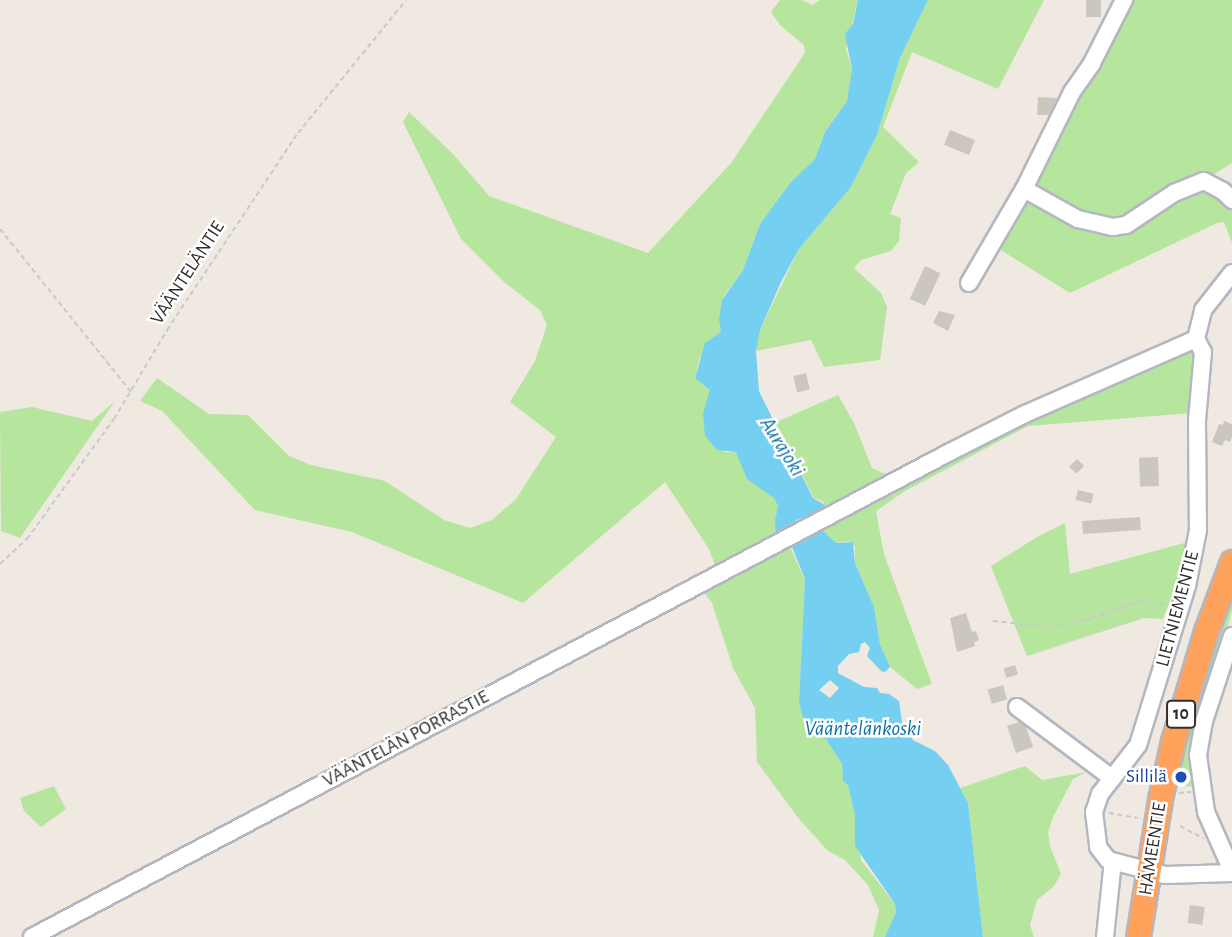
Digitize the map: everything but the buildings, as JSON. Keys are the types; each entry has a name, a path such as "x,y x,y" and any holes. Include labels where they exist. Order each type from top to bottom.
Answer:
{"highway":[{"name":"HÄMEENTIE","path":"1138,937 1173,741 1206,631 1232,562"}],"street":[{"path":"969,283 1024,189 1111,20 1124,0"},
{"path":"1024,189 1077,219 1113,227 1126,225 1174,192 1204,181 1223,191 1232,200"},
{"path":"1196,339 1203,310 1232,273"},
{"name":"VÄÄNTELÄN PORRASTIE","path":"32,937 1025,415 1196,339"},
{"name":"LIETNIEMENTIE","path":"1094,812 1100,794 1138,745 1187,586 1198,530 1196,421 1203,352 1196,339"},
{"path":"1094,812 1098,847 1112,861 1149,872 1193,875 1232,872 1206,812 1198,755 1205,721 1232,636"},
{"path":"1017,707 1112,778"},
{"path":"1105,937 1112,861"}],"path":[{"name":"VÄÄNTELÄNTIE","path":"0,564 27,539 131,392 167,330 298,133 406,0"},
{"path":"0,229 131,392"},
{"path":"993,621 1053,628 1140,601 1160,602 1178,609"},
{"path":"1094,812 1143,819"},
{"path":"1180,826 1222,848"}],"green space":[{"path":"780,0 802,0 812,5 820,0 858,0 846,49 852,69 847,101 825,132 815,159 790,183 760,224 743,270 723,297 721,332 700,357 695,377 710,390 724,452 736,452 774,498 778,506 776,516 805,580 799,702 804,722 822,733 842,764 843,781 848,785 855,814 861,860 895,904 896,912 885,937 873,937 879,910 868,885 845,860 828,851 799,819 757,762 755,708 733,668 712,603 700,587 719,575 709,549 665,482 523,603 352,532 255,510 162,411 140,401 157,378 209,414 248,415 289,456 311,465 385,481 444,520 470,528 492,520 516,499 556,437 510,402 535,361 547,325 540,310 504,282 461,239 403,122 409,112 452,153 489,196 648,253 731,163 805,53 804,45 780,25 771,12"},
{"path":"928,0 1044,0 998,89 912,52 883,127 919,162 906,173 890,214 901,218 899,241 891,251 861,260 854,268 881,293 887,307 880,360 824,367 811,340 756,351 760,330 799,249 851,187 877,135 900,58"},
{"path":"1130,0 1232,0 1232,163 1200,183 1232,209 1232,243 1224,222 1217,223 1070,293 991,244 1015,197 1013,192 1046,157"},
{"path":"1188,347 1195,350 1198,357 1192,413 1028,426 905,491 876,511 884,554 932,684 917,689 890,667 880,644 874,607 855,563 855,546 849,541 836,543 814,529 811,515 822,511 824,502 814,498 792,455 783,451 774,423 838,395 854,423 872,468 887,475"},
{"path":"115,401 20,538 1,531 0,412 32,407 92,421"},
{"path":"1065,523 1070,574 1188,542 1184,564 1163,619 1144,618 1027,656 991,566"},
{"path":"1232,589 1232,611 1194,737 1194,787 1184,786 1184,774 1179,771 1186,736"},
{"path":"1025,766 1042,780 1086,772 1073,779 1053,817 1048,833 1061,874 1054,886 1037,900 1030,925 1034,937 983,937 968,803 960,788"},
{"path":"54,786 66,809 41,827 24,811 20,798"}],"water":[{"name":"Vääntelänkoski","path":"858,0 928,0 900,58 877,135 851,187 799,249 760,330 756,351 759,391 780,434 778,449 789,450 813,498 825,505 822,511 796,520 794,528 822,530 836,543 853,542 855,563 874,607 880,644 890,667 885,672 881,671 867,656 870,648 865,642 861,644 859,652 849,654 838,666 838,673 864,687 877,688 880,693 889,694 899,701 902,722 913,740 935,751 948,765 968,803 983,937 885,937 896,912 895,904 855,846 855,815 848,785 843,781 842,764 822,733 804,722 799,702 805,579 790,542 776,532 778,506 774,498 747,479 736,452 717,450 705,436 703,413 710,390 695,378 705,343 721,332 719,319 722,300 743,270 760,224 790,183 815,159 825,132 847,101 852,69 845,34 853,24","holes":["830,680 839,688 830,698 819,690"]}],"place":[{"name":"Sillilä","path":"1181,777"}],"water label":[{"name":"Aurajoki","path":"782,447"}]}
